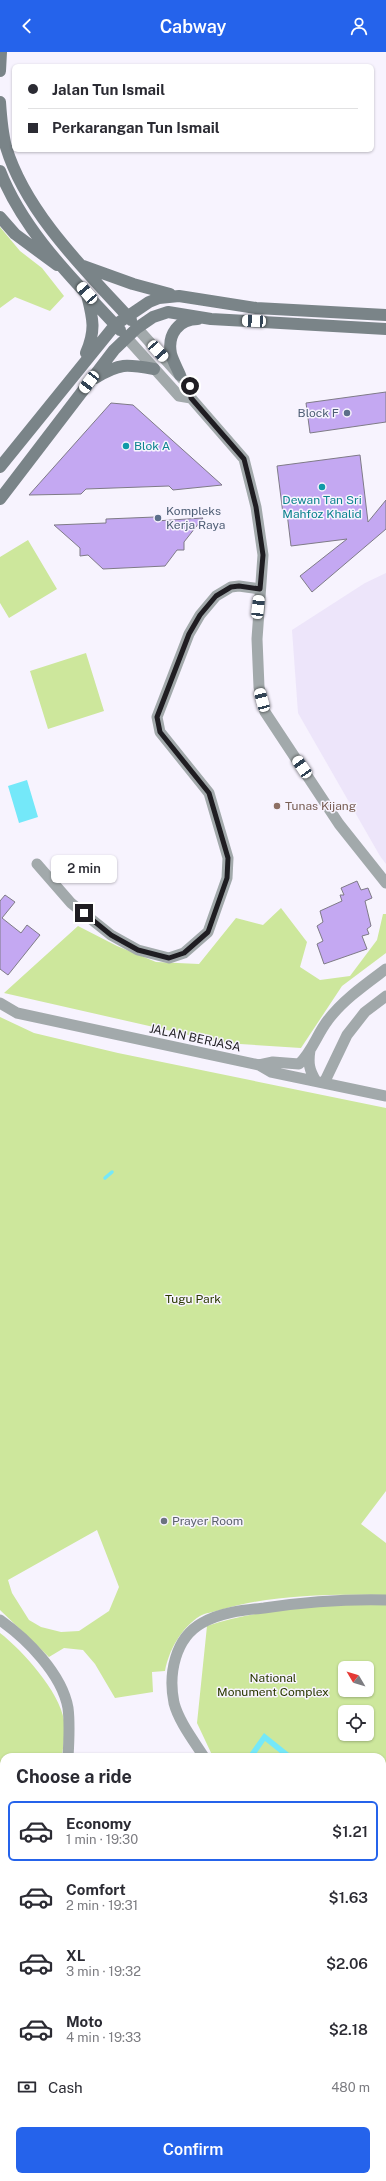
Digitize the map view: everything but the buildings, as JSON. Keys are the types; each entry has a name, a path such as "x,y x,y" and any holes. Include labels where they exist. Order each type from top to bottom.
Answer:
{"street":[{"path":"0,71 1,52"},
{"path":"0,102 2,127 6,148 33,204 81,265 190,386 191,398 244,459 256,507 263,555 257,639 259,687 265,712 339,824 386,883"},
{"path":"0,171 4,192 68,272 179,396 191,398"},
{"path":"4,192 23,186"},
{"path":"0,217 15,234 68,272"},
{"path":"81,265 133,284 179,296 256,308 386,315"},
{"path":"82,363 92,340 94,327 87,293"},
{"path":"0,466 82,363 115,325 126,316 149,302 159,298 179,296"},
{"path":"0,499 89,382 126,337 153,317 168,312 211,319"},
{"path":"180,375 171,354 170,344 173,334 179,325 188,319 386,329"},
{"path":"89,382 118,366 126,365 154,369"},
{"path":"37,864 71,903 111,935 138,950 169,958 184,953 208,932 227,878 228,858 209,793 160,732 157,717 189,634 200,615 216,596 231,587 239,586 260,589"},
{"path":"259,1065 273,1062 295,1065 302,1061 327,1020 349,998 386,969"},
{"path":"310,1050 308,1061 310,1072 320,1082 347,1035 365,1012 386,996"},
{"name":"JALAN BERJASA","path":"0,1003 17,1013 259,1065 271,1072 386,1096"},
{"path":"202,1753 174,1704 172,1675 177,1650 185,1639 201,1623 214,1617 239,1611 291,1604 357,1599 386,1600"},
{"path":"0,1620 21,1636 39,1654 61,1687 68,1707 68,1753"}],"shaded area":[{"path":"386,573 386,864 298,713 292,630 365,583"}],"green space":[{"path":"0,227 20,251 42,268 64,296 50,311 15,297 0,308"},
{"path":"28,540 57,589 9,618 0,603 0,557"},
{"path":"86,653 104,711 48,729 30,671"},
{"path":"281,908 307,942 300,967 320,980 350,976 377,940 383,914 386,914 386,953 342,986 301,1048 224,1043 4,993 78,926 117,946 156,962 199,964 236,918 263,925"},
{"name":"Tugu Park","path":"0,1017 34,1033 118,1053 386,1108 386,1491 361,1524 386,1543 386,1595 323,1595 281,1598 240,1605 207,1613 193,1621 182,1633 169,1655 165,1671 152,1672 153,1692 115,1698 95,1664 83,1650 64,1648 49,1657 0,1610","holes":["97,1530 119,1587 109,1611 79,1631 61,1632 41,1627 29,1620 12,1593 8,1580"]},
{"name":"National Monument Complex","path":"386,1603 386,1753 211,1753 197,1723 207,1626 251,1615 295,1608"},
{"path":"0,1633 19,1650 48,1684 61,1709 65,1729 62,1753 0,1753"}],"water":[{"path":"27,780 38,817 19,823 8,786"},
{"path":"264,1733 289,1753 280,1753 265,1741 257,1753 250,1753"}],"waterway":[{"path":"105,1178 112,1172"}],"place":[{"name":"Block F","path":"347,413"},
{"name":"Blok A","path":"126,446"},
{"name":"Dewan Tan Sri Mahfoz Khalid","path":"322,487"},
{"name":"Kompleks Kerja Raya","path":"158,518"},
{"name":"Tunas Kijang","path":"277,806"},
{"name":"Prayer Room","path":"164,1521"}],"route":[{"path":"84,913 111,935 138,950 169,958 184,953 208,932 227,878 228,858 209,793 160,732 157,717 189,634 200,615 216,596 231,587 239,586 260,589 262,583 263,555 256,507 244,459 191,398 190,386"}]}
